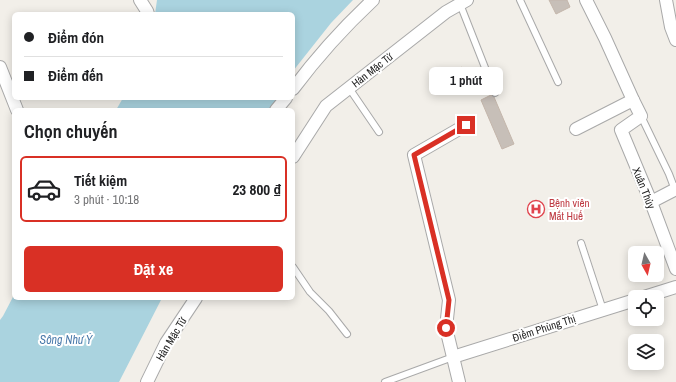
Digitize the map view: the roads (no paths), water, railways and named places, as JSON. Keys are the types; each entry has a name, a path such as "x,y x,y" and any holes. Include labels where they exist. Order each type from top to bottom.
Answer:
{"street":[{"path":"140,0 147,12"},
{"path":"295,86 308,69 358,14 373,0"},
{"path":"586,0 642,116"},
{"path":"667,0 671,27 676,40"},
{"name":"Hàn Mặc Tử","path":"295,154 326,106 446,12 464,2"},
{"path":"0,67 12,97"},
{"path":"278,108 284,100"},
{"path":"576,129 633,100"},
{"name":"Xuân Thủy","path":"642,116 621,130 676,269"},
{"path":"459,382 446,328 449,300 414,155 466,125"},
{"path":"650,202 675,190"},
{"path":"664,291 676,287"},
{"name":"Hàn Mặc Tử","path":"147,382 166,343 195,300"},
{"name":"Điềm Phùng Thị","path":"453,357 628,302"}],"lane":[{"path":"520,0 558,82"},
{"path":"464,2 494,92"},
{"path":"348,88 379,132"},
{"path":"642,116 675,190"},
{"path":"581,243 603,310"},
{"path":"295,270 310,292 330,311 348,334"},
{"path":"385,382 453,357"}],"water":[{"path":"157,0 353,0 331,23 295,68 295,12 155,12"},
{"path":"122,100 276,100 271,108 117,108"},
{"name":"Sông Như Ý","path":"12,299 161,300 119,382 0,382 0,320"}],"place":[{"name":"Bệnh viện Mắt Huế","path":"536,209"}]}
